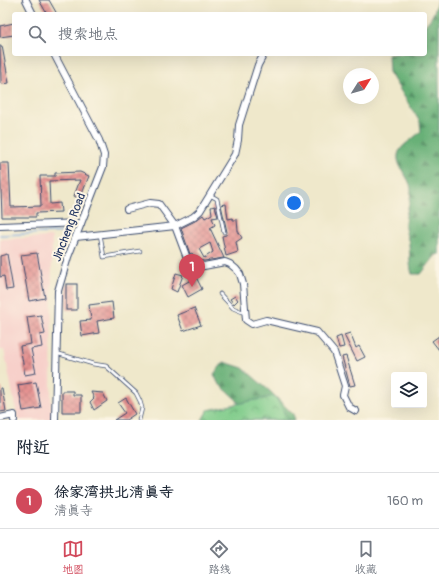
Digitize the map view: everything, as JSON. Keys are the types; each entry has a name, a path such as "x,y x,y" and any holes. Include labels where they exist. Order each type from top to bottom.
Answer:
{"street":[{"path":"26,0 32,12"},
{"name":"Jincheng Road","path":"55,56 96,134 104,155 103,167 61,277 58,291 55,420"},
{"path":"76,237 175,226 200,211 236,154 239,125 258,65 263,56"},
{"path":"127,209 150,203 159,204 175,226 187,258 194,264 204,266 225,262 236,269 240,274 243,284 246,320 252,324 266,320 317,332 334,352 345,386 343,395 350,407 356,411"},
{"path":"0,226 82,223"},
{"path":"0,418 14,415 14,420"}],"lane":[{"path":"210,195 217,199 224,232"},
{"path":"100,234 104,257 140,251"},
{"path":"220,294 233,308 246,314"},
{"path":"56,354 106,366 136,393 142,408 139,420"}],"shaded area":[{"path":"52,237 51,420 18,420 4,350 0,350 0,239"}],"green space":[{"path":"437,0 439,0 439,254 436,255 421,274 412,274 409,244 405,226 411,189 399,164 398,155 401,148 421,131 420,122 389,72 388,56 427,56 427,23 433,14"},
{"path":"224,362 243,368 272,393 293,414 295,420 244,420 245,417 237,400 218,383 214,374"},
{"path":"275,396 288,420 202,420 208,410"}],"building":[{"path":"39,0 49,0 56,12 46,12"},
{"path":"12,23 12,35 0,37 0,26"},
{"path":"0,46 2,46 9,83 1,84"},
{"path":"0,163 9,163 11,207 41,206 40,176 55,176 55,173 80,172 89,176 80,199 74,196 80,180 49,181 50,204 60,203 61,212 36,213 36,217 2,217"},
{"path":"226,204 228,219 233,218 233,220 237,220 238,231 242,238 236,242 238,252 226,256 222,236 226,235 227,232 221,205"},
{"path":"215,206 218,217 212,218 215,225 210,228 224,258 204,261 196,260 192,253 190,254 181,228 203,215 205,218 212,214 211,207","holes":["210,243 213,252 204,258 199,249"]},
{"path":"37,253 45,298 29,301 21,255"},
{"path":"7,254 13,289 6,290 4,276 0,277 0,256"},
{"path":"176,273 183,275 177,292 171,289"},
{"path":"196,277 202,289 188,297 182,285"},
{"path":"66,284 77,284 77,310 66,310"},
{"path":"235,296 238,300 234,304 230,299"},
{"path":"112,302 114,318 97,321 99,333 82,336 80,321 91,320 89,305"},
{"path":"194,308 201,325 183,331 177,315"},
{"path":"41,315 45,334 40,335 42,347 31,349 36,373 25,375 20,346 31,344 27,317"},
{"path":"350,333 356,348 359,346 365,357 357,361 344,335"},
{"path":"341,336 344,347 339,348 336,338"},
{"path":"439,336 439,350 432,341"},
{"path":"346,356 355,385 350,386 342,357"},
{"path":"36,382 41,408 23,411 18,385"},
{"path":"0,388 2,388 6,411 0,412"},
{"path":"62,391 73,391 73,395 81,395 81,412 62,412"},
{"path":"91,392 103,393 107,401 94,410 90,402 94,398"},
{"path":"126,398 135,414 126,420 114,420 125,413 118,403"}],"waterway":[{"path":"0,235 68,232"}],"place":[{"name":"徐家湾拱北清真寺","path":"192,287"}]}
